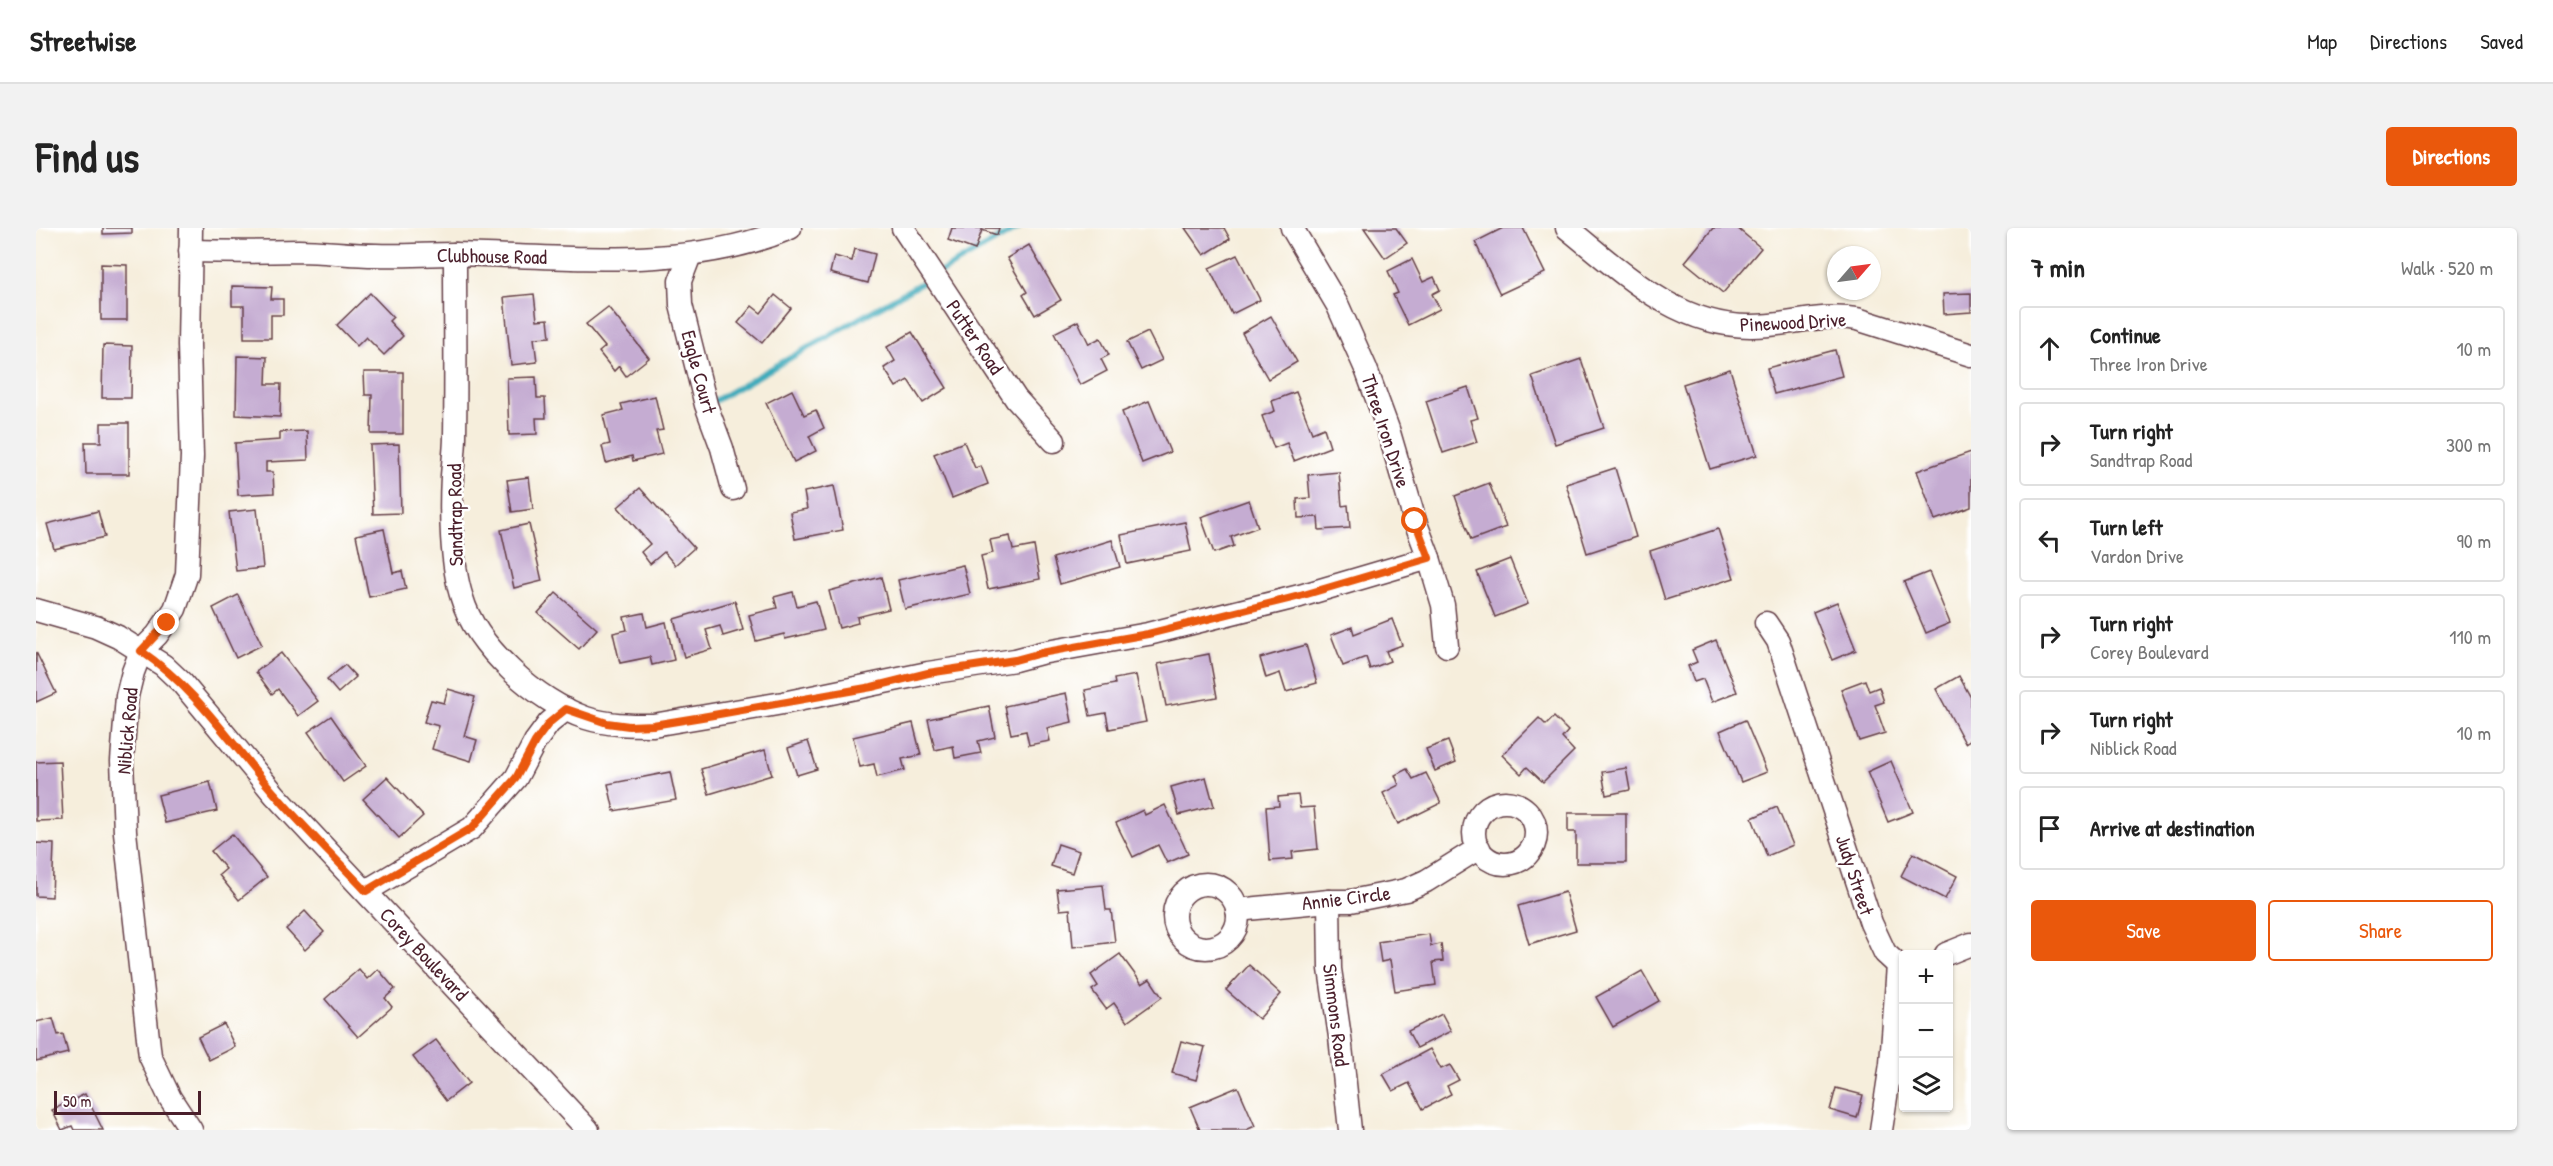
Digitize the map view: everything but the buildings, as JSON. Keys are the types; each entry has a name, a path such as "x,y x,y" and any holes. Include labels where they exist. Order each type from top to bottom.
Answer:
{"street":[{"name":"Niblick Road","path":"190,1130 170,1098 150,1056 125,832 122,761 127,696 141,651 167,623 182,593 187,574 192,456 190,428 191,228"},
{"name":"Clubhouse Road","path":"190,250 260,254 300,251 538,258 690,255 760,239 790,228"},
{"name":"Putter Road","path":"903,228 1016,399 1054,441"},
{"name":"Three Iron Drive","path":"1292,228 1338,306 1366,369 1388,429 1443,605 1446,646"},
{"name":"Pinewood Drive","path":"1567,228 1635,283 1692,316 1721,325 1754,326 1840,316 1857,319 1971,355"},
{"name":"Sandtrap Road","path":"455,254 456,439 452,479 452,540 461,597 467,615 489,646 548,700 566,709 607,723 629,726 653,725 702,717 872,687 928,673 1015,660 1041,653 1148,634 1300,596 1429,558"},
{"name":"Eagle Court","path":"690,255 680,281 681,304 706,405 722,448 732,489"},
{"name":"Corey Boulevard","path":"36,610 96,627 163,665 182,683 275,795 588,1130"},
{"name":"Judy Street","path":"1766,623 1778,641 1870,923 1885,953 1899,964"},
{"path":"366,891 472,828 516,778 535,742 549,723 566,709"},
{"name":"Annie Circle","path":"1237,910 1351,901 1407,890 1479,848"},
{"name":"Simmons Road","path":"1329,901 1329,969 1340,1037 1350,1130"},
{"path":"1953,951 1971,944"},
{"name":"Judy Street","path":"1881,1130 1891,1064 1899,985"}],"waterway":[{"path":"711,403 1018,228"}],"route":[{"path":"167,623 141,651 163,665 182,683 275,795 366,891 472,828 500,799 516,778 524,767 535,742 549,723 566,709 586,718 607,723 629,726 653,725 872,687 928,673 1015,660 1041,653 1148,634 1300,596 1429,558 1415,521"}]}
